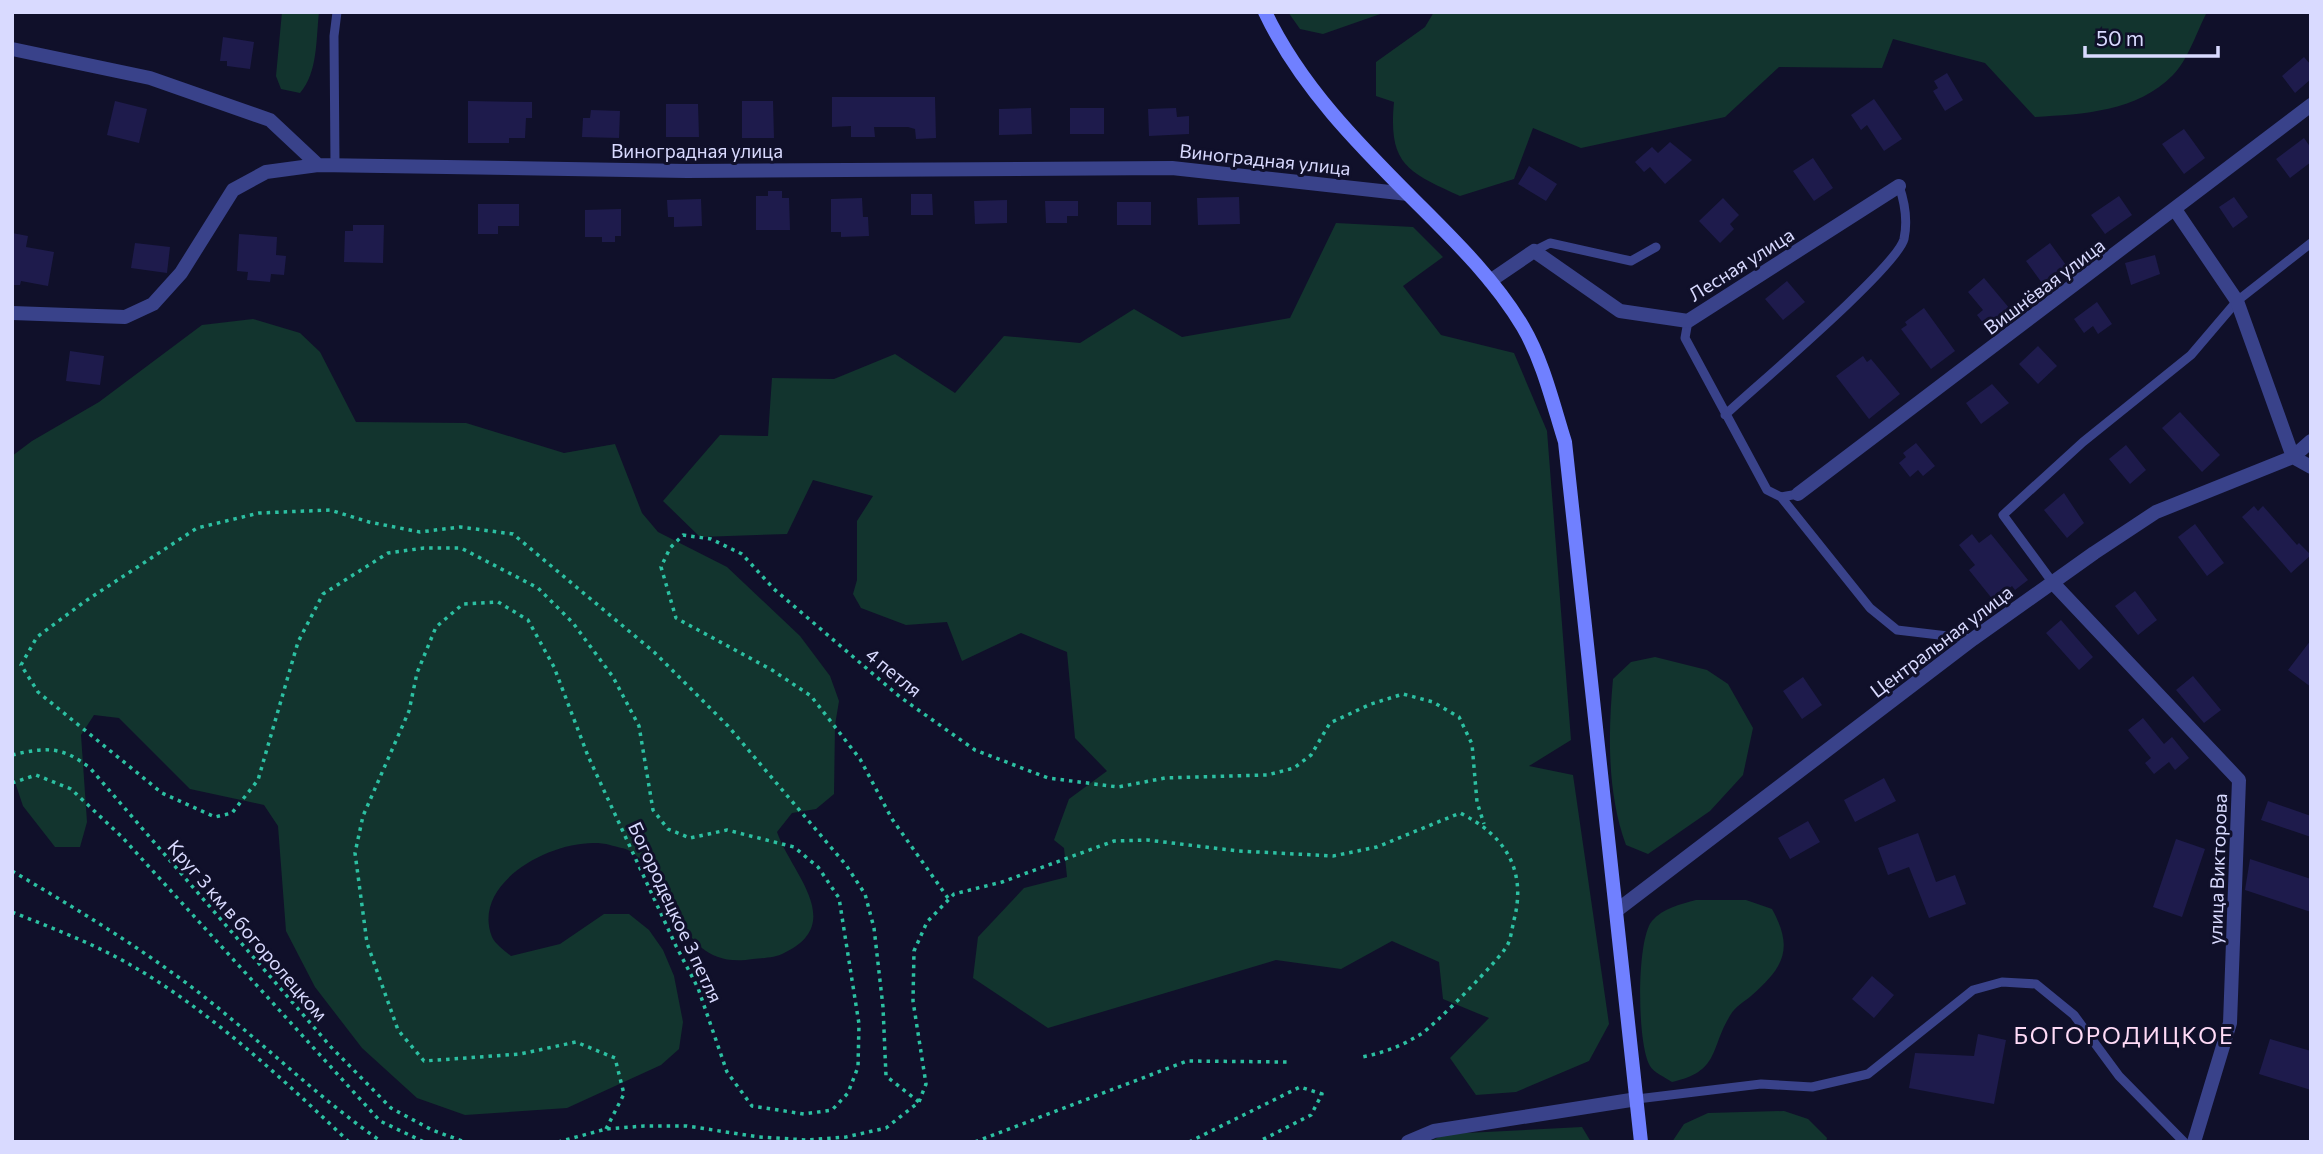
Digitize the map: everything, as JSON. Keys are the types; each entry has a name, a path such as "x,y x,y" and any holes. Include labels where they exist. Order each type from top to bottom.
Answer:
{"street":[{"path":"1265,12 1282,48 1345,129 1490,281 1524,328 1547,384 1565,442 1641,1142"},
{"path":"12,49 150,78 270,120 318,165"},
{"name":"Вишнёвая улица","path":"1798,494 2176,211 2311,105"},
{"name":"Виноградная улица","path":"12,313 125,317 153,304 181,273 233,190 265,172 318,165 687,171 1172,168 1408,194"},
{"name":"Лесная улица","path":"1534,251 1620,311 1688,321 1899,186"},
{"path":"2176,211 2237,301 2293,457 2311,467"},
{"path":"1490,281 1534,251"},
{"name":"Центральная улица","path":"1616,911 1973,639 2156,512 2293,457 2311,441"},
{"name":"улица Викторова","path":"2053,583 2239,780 2230,1023 2194,1142"},
{"path":"1408,1142 1434,1131 1637,1099"}],"lane":[{"path":"335,165 334,36 337,12"},
{"path":"1725,415 1883,270 1904,241 1906,204 1899,186"},
{"path":"1534,251 1550,243 1631,261 1656,247"},
{"path":"2053,583 2003,514 2083,442 2192,355 2237,301 2311,243"},
{"path":"1688,321 1685,338 1767,490 1780,497 1870,608 1897,630 1973,639"},
{"path":"1780,497 1798,494"},
{"path":"1637,1099 1761,1084 1812,1087 1868,1074 1973,990 2002,982 2036,984 2074,1015 2119,1076 2184,1142"}],"path":[{"name":"Богородецкое 3 петля","path":"606,1129 624,1094 615,1058 576,1042 520,1054 424,1060 398,1030 367,943 355,853 363,817 409,711 417,673 436,627 463,604 498,602 528,620 554,667 588,756 698,988 727,1072 751,1106 804,1114 832,1110 848,1093 858,1068 859,1024 839,898 818,867 794,847 727,830 690,838 668,829 653,810 639,726 613,677 573,622 538,588 461,548 436,548 388,553 323,594 298,642 258,780 232,813 215,817 162,793 38,692 21,665 37,637 84,602 197,528 259,513 330,510 420,532 460,527 513,534 654,652 710,707 786,791 846,865 864,894 874,928 883,1007 886,1076 919,1102"},
{"name":"4 петля","path":"948,898 892,819 860,759 811,696 772,670 676,618 661,567 670,548 683,535 711,539 742,554 774,589 900,697 975,750 1048,778 1118,787 1165,778 1267,775 1294,768 1311,755 1330,723 1371,704 1403,694 1433,702 1459,717 1472,744 1477,802 1484,824"},
{"name":"Круг 3 км в богоролецком","path":"12,755 40,748 70,752 90,768 331,1047 391,1108 432,1130 465,1142"},
{"name":"Круг 3 км в богоролецком","path":"12,783 36,775 71,789 202,922 380,1121 424,1142"},
{"path":"558,1142 606,1129 687,1126 760,1138 807,1140 846,1137 886,1128 919,1102 926,1084 913,1001 914,951 927,922 948,898 971,889 1002,882 1114,841 1147,840 1239,852 1333,856 1377,847 1460,813 1484,824 1502,846 1517,872 1519,901 1508,946 1424,1033 1388,1052 1362,1057"},
{"path":"12,871 81,910 228,1015 332,1105 382,1142"},
{"path":"12,912 79,939 141,972 201,1013 349,1142"},
{"path":"975,1142 1187,1061 1287,1062"},
{"path":"1189,1142 1300,1087 1322,1094 1311,1115 1258,1142"}],"green space":[{"path":"282,12 319,12 313,65 300,93 281,89 276,76"},
{"path":"1288,12 1386,12 1323,34 1300,29"},
{"path":"1434,12 2207,12 2188,53 2173,75 2143,97 2108,109 2035,117 1985,63 1893,39 1882,68 1779,67 1725,117 1581,148 1533,128 1514,179 1460,196 1427,180 1405,164 1394,140 1394,102 1376,96 1376,62 1425,27"},
{"path":"1336,223 1413,227 1443,257 1403,286 1441,335 1514,353 1547,431 1571,740 1529,766 1573,775 1609,1024 1589,1061 1516,1092 1476,1095 1450,1058 1489,1018 1443,999 1439,962 1392,941 1341,969 1276,960 1048,1028 973,978 978,937 1024,888 1067,877 1064,848 1054,840 1069,799 1107,771 1075,738 1067,652 1021,633 962,661 947,622 906,625 861,608 853,594 857,580 857,521 873,496 813,480 787,534 700,537 663,501 720,435 768,436 772,378 834,379 895,354 955,393 1004,336 1080,343 1134,309 1182,337 1290,318"},
{"path":"253,319 300,333 320,352 356,422 466,423 564,453 615,444 642,513 658,532 727,567 800,636 830,676 839,701 835,725 834,794 816,809 792,813 777,832 802,880 813,912 811,927 802,941 784,953 764,958 727,959 708,952 693,939 646,865 630,851 610,845 591,843 569,846 546,854 507,879 494,896 489,916 492,937 511,956 560,944 604,914 629,914 649,930 663,950 674,976 683,1022 679,1049 661,1065 567,1108 465,1115 417,1098 362,1048 315,987 286,931 278,826 264,805 190,789 119,718 94,715 81,735 87,822 80,847 55,847 23,806 12,773 12,456 32,441 99,402 202,325"},
{"path":"1655,657 1707,670 1728,684 1753,728 1743,775 1710,811 1648,854 1626,845 1620,825 1612,784 1610,721 1613,679 1631,662"},
{"path":"1696,900 1746,900 1772,909 1783,935 1784,946 1782,957 1771,976 1731,1014 1706,1065 1699,1072 1672,1082 1650,1066 1646,1055 1640,993 1643,949 1647,932 1656,917 1672,907"},
{"path":"1784,1111 1808,1119 1827,1138 1826,1142 1672,1142 1684,1124 1708,1113"},
{"path":"1582,1127 1591,1142 1428,1142 1446,1134"}],"building":[{"path":"223,37 254,42 250,69 227,66 227,61 220,61"},
{"path":"2304,57 2311,65 2311,79 2295,93 2282,76"},
{"path":"1947,73 1963,100 1945,111 1933,91 1938,88 1934,81"},
{"path":"832,97 935,97 936,138 916,139 915,129 908,127 874,127 875,137 851,137 851,126 832,127"},
{"path":"1874,99 1902,139 1884,151 1867,125 1861,130 1851,115"},
{"path":"115,101 147,109 139,143 107,135"},
{"path":"468,101 532,102 532,118 526,118 525,138 509,138 509,143 468,143"},
{"path":"742,101 773,101 774,138 742,138"},
{"path":"666,104 698,104 699,137 666,137"},
{"path":"1031,108 1032,134 999,135 999,109"},
{"path":"1070,108 1104,108 1104,134 1070,134"},
{"path":"1176,108 1177,117 1189,116 1189,134 1149,136 1148,109"},
{"path":"591,110 620,111 619,138 582,137 583,118 590,118"},
{"path":"2184,129 2205,158 2184,174 2162,144"},
{"path":"2304,138 2311,148 2311,162 2290,178 2276,159"},
{"path":"1670,142 1692,160 1665,184 1650,167 1644,172 1635,162 1652,147 1658,153"},
{"path":"1813,158 1833,188 1814,201 1793,171"},
{"path":"1529,166 1557,184 1546,201 1518,184"},
{"path":"768,191 782,191 782,198 789,198 790,230 756,230 756,196 768,196"},
{"path":"911,194 932,194 933,215 911,215"},
{"path":"2119,196 2132,215 2105,234 2091,215"},
{"path":"1239,197 1240,224 1198,225 1197,198"},
{"path":"2234,197 2248,217 2233,228 2219,207"},
{"path":"862,198 863,217 868,217 869,236 841,237 841,232 831,232 831,199"},
{"path":"1723,198 1739,215 1730,224 1734,229 1720,243 1699,221"},
{"path":"701,199 702,226 674,227 674,217 668,217 667,200"},
{"path":"1007,200 1007,223 975,224 974,201"},
{"path":"1045,201 1078,201 1078,216 1067,216 1067,223 1046,223"},
{"path":"1117,202 1151,202 1151,225 1117,225"},
{"path":"478,204 519,204 519,226 498,226 498,234 478,234"},
{"path":"621,209 621,236 615,236 615,242 602,242 602,237 585,237 585,210"},
{"path":"353,225 384,225 383,263 344,262 345,231 353,231"},
{"path":"12,233 28,236 26,247 54,252 48,286 21,281 20,285 12,285"},
{"path":"239,234 277,237 276,255 286,256 284,275 271,274 270,282 247,280 248,272 237,271"},
{"path":"135,243 170,247 167,273 131,268"},
{"path":"2050,243 2066,265 2042,283 2026,261"},
{"path":"2155,255 2160,274 2131,285 2125,263"},
{"path":"1984,278 2010,309 1987,328 1977,315 1983,310 1968,292"},
{"path":"1787,281 1805,302 1783,320 1765,299"},
{"path":"2097,302 2112,324 2098,334 2093,326 2084,333 2074,319"},
{"path":"1924,308 1955,351 1931,369 1901,329 1907,325 1905,322"},
{"path":"2038,346 2057,366 2038,384 2019,364"},
{"path":"70,351 104,356 100,385 66,381"},
{"path":"1863,356 1867,362 1871,359 1900,394 1869,419 1836,376"},
{"path":"1992,384 2009,403 1981,424 1966,403"},
{"path":"2180,412 2220,455 2202,472 2162,428"},
{"path":"1916,443 1935,466 1923,476 1918,470 1910,477 1899,463 1906,457 1903,453"},
{"path":"2126,445 2146,470 2130,484 2109,459"},
{"path":"2064,493 2084,523 2067,538 2044,510"},
{"path":"2254,506 2258,511 2263,506 2297,545 2299,543 2311,555 2291,573 2242,517"},
{"path":"2195,524 2224,563 2207,576 2178,537"},
{"path":"1972,534 1979,543 1991,534 2028,580 2015,590 2012,586 1994,601 1969,570 1975,565 1959,545"},
{"path":"2135,591 2157,620 2138,635 2115,606"},
{"path":"2061,620 2093,657 2079,670 2046,633"},
{"path":"2311,640 2311,687 2288,670"},
{"path":"2193,676 2221,710 2204,723 2176,690"},
{"path":"1803,677 1822,705 1802,719 1783,691"},
{"path":"2143,718 2164,744 2172,737 2189,758 2175,770 2169,762 2154,774 2145,763 2151,758 2128,730"},
{"path":"1884,778 1896,801 1855,822 1844,800"},
{"path":"2268,801 2311,816 2311,837 2261,820"},
{"path":"1808,821 1820,842 1790,859 1778,838"},
{"path":"1918,833 1936,882 1955,875 1966,904 1929,918 1909,867 1888,875 1878,848"},
{"path":"2176,839 2205,849 2182,917 2153,907"},
{"path":"2250,859 2311,879 2311,912 2245,890"},
{"path":"1872,976 1894,995 1874,1018 1852,999"},
{"path":"1978,1034 2006,1040 1994,1104 1909,1088 1915,1053 1974,1056"},
{"path":"2270,1039 2311,1051 2311,1090 2259,1074"}],"district":[{"name":"БОГОРОДИЦКОЕ","path":"2124,1035"}]}
